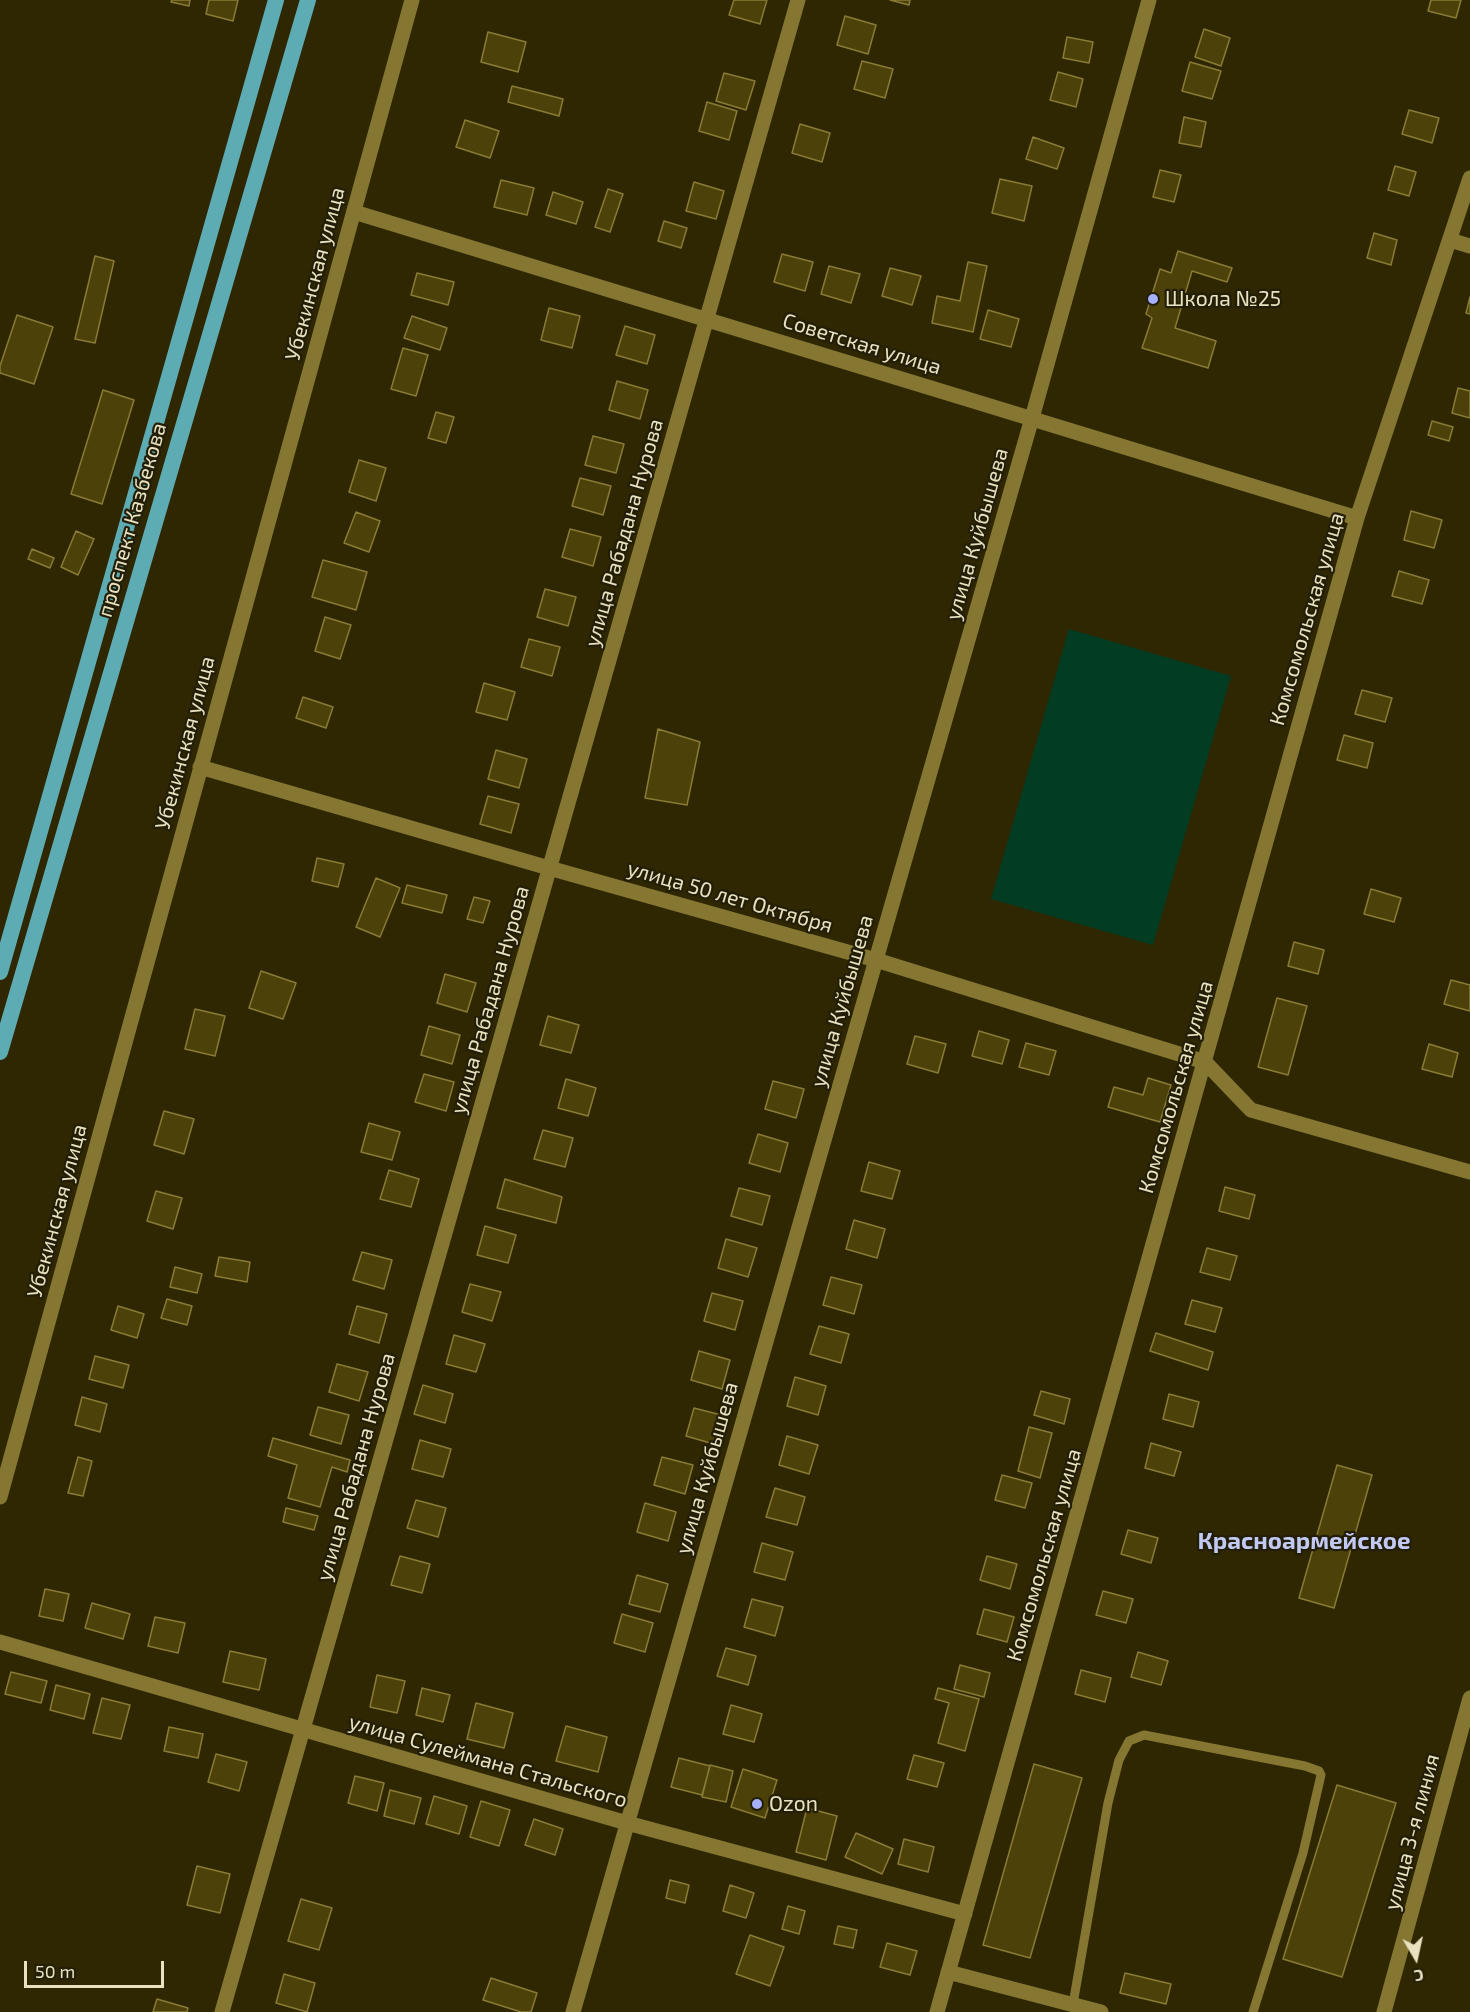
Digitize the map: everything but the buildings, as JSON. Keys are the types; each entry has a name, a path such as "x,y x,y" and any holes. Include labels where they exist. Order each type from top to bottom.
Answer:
{"highway":[{"name":"проспект Казбекова","path":"0,972 276,0"},
{"name":"проспект Казбекова","path":"0,1052 308,0"}],"street":[{"name":"Убекинская улица","path":"0,1497 412,0"},
{"name":"улица Рабадана Нурова","path":"222,2012 798,0"},
{"name":"улица Куйбышева","path":"573,2012 1032,418 1149,0"},
{"name":"Комсомольская улица","path":"937,2012 1357,518 1470,177"},
{"name":"Советская улица","path":"354,212 1357,518"},
{"path":"1450,240 1470,246"},
{"name":"улица 50 лет Октября","path":"200,766 876,960 1205,1062 1251,1110 1470,1172"},
{"name":"улица Сулеймана Стальского","path":"0,1642 627,1823 965,1914"},
{"name":"улица 3-я линия","path":"1384,2012 1470,1698"},
{"path":"948,1972 1101,2012"}],"lane":[{"path":"1073,2004 1108,1803 1119,1760 1129,1741 1144,1735 1305,1766 1318,1771 1321,1775 1303,1852 1253,2012"}],"green space":[{"path":"1069,629 1231,676 1153,945 991,899"}],"place":[{"name":"Школа №25","path":"1153,299"},
{"name":"Ozon","path":"757,1804"}],"district":[{"name":"Красноармейское","path":"1304,1541"}]}
